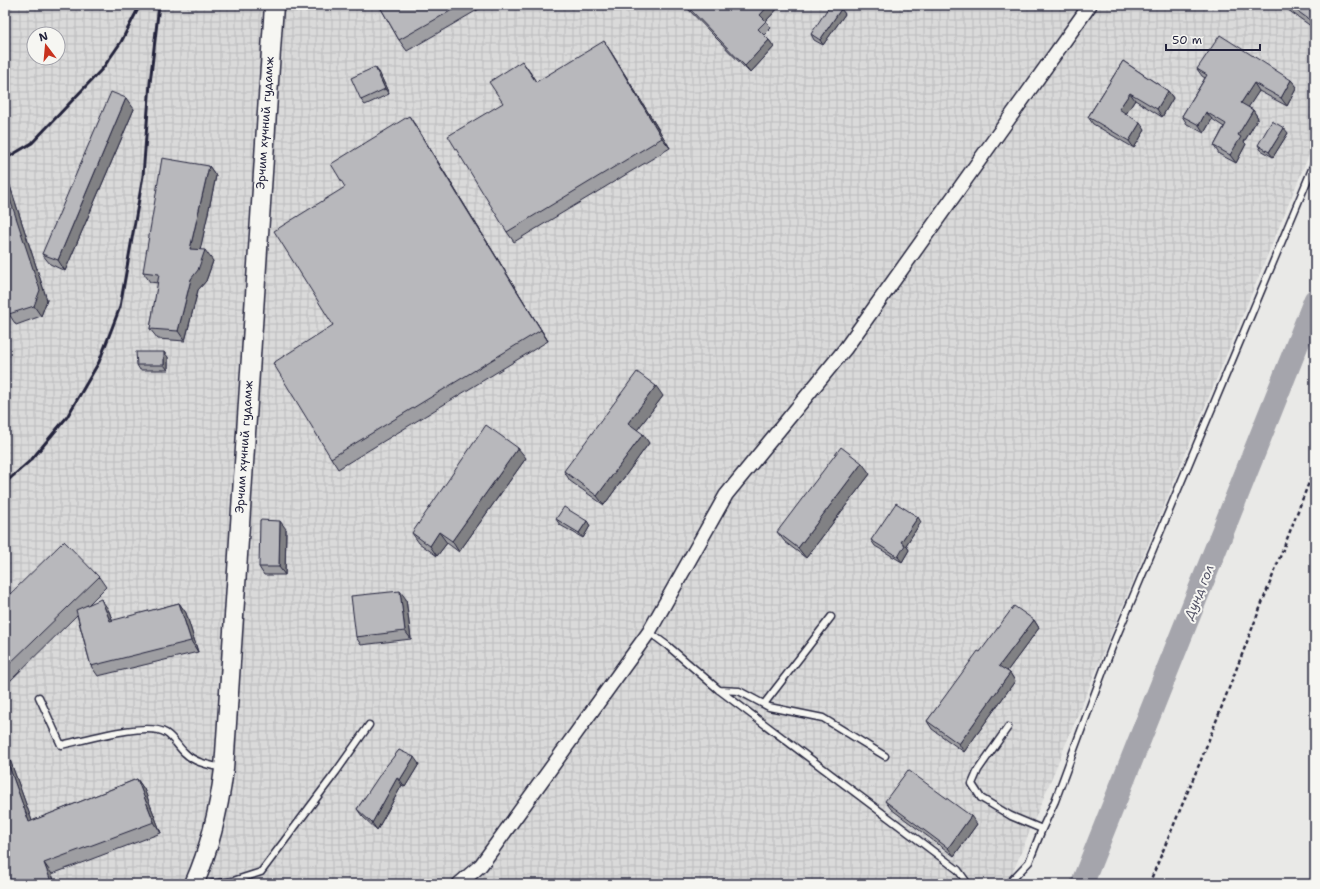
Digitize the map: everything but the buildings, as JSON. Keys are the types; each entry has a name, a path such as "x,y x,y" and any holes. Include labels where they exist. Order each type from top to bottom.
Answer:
{"main road":[{"name":"Эрчим хүчний гудамж","path":"194,884 212,835 224,769 274,5"}],"street":[{"path":"459,884 481,865 649,632 726,495 845,349 1090,5"}],"lane":[{"path":"1008,884 1029,862 1055,801 1112,647 1315,162"},
{"path":"764,704 831,617"},
{"path":"649,632 668,646 719,690 958,870 968,884"},
{"path":"719,690 740,691 770,707 823,718 886,756"},
{"path":"39,697 61,745 122,732 152,729 168,734 190,757 203,763 224,769"},
{"path":"211,884 233,881 261,872 336,772 369,725"},
{"path":"1008,727 978,770 972,784 981,798 1011,816 1042,829"}],"path":[{"path":"1149,884 1201,760 1315,466"}],"shaded area":[{"path":"5,5 1315,5 1315,140 1008,884 5,884"}],"waterway":[{"name":"Дунд гол","path":"1082,884 1315,300"}],"railway":[{"path":"5,159 32,143 103,68 121,42 140,5"},
{"path":"5,483 32,459 67,417 99,362 120,307 143,176 150,83 159,5"}]}
